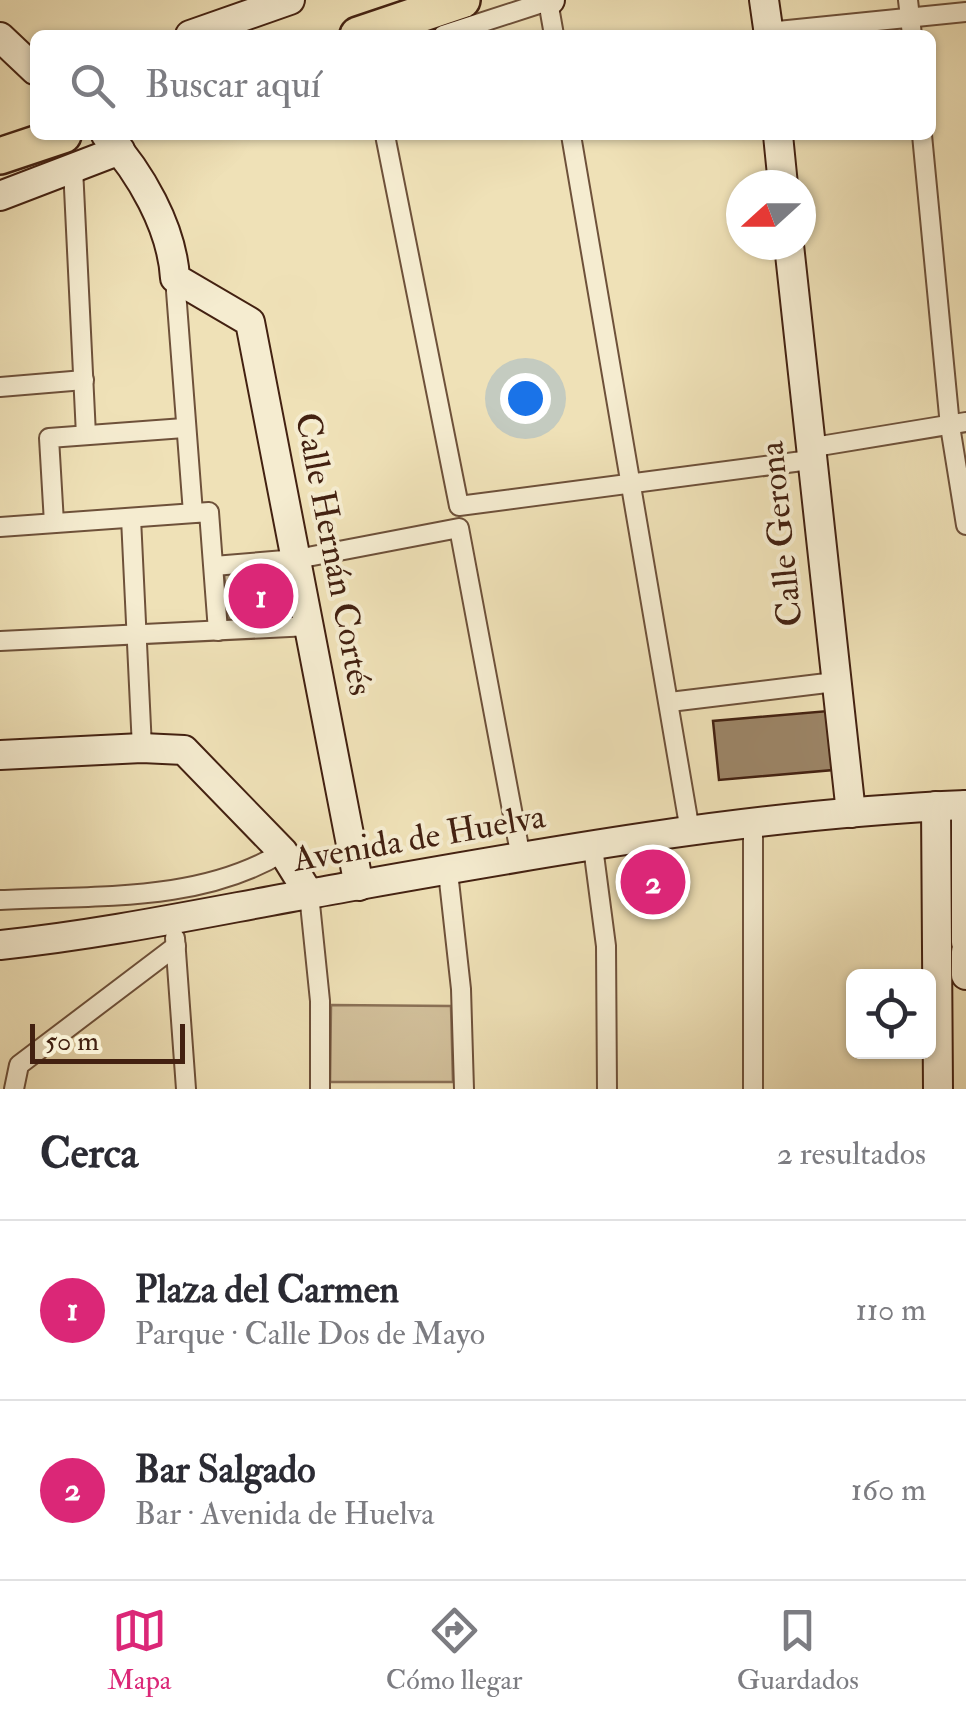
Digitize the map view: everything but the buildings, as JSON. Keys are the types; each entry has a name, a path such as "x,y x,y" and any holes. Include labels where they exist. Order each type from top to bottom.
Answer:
{"highway":[{"path":"373,30 462,0"},
{"path":"0,156 68,152"}],"street":[{"path":"204,30 290,0"},
{"path":"458,30 548,0 553,30"},
{"path":"764,0 768,30"},
{"path":"801,30 966,12"},
{"path":"0,37 30,65"},
{"path":"386,140 459,506 809,454 958,424"},
{"path":"572,140 690,831"},
{"path":"778,140 782,170"},
{"path":"923,140 958,424 966,524"},
{"path":"0,196 68,152 113,142 132,163 174,253 184,428 214,566 218,631"},
{"path":"68,152 86,435"},
{"name":"Calle Gerona","path":"790,260 851,814"},
{"name":"Calle Hernán Cortés","path":"175,278 250,322 359,886"},
{"path":"0,387 84,380"},
{"path":"54,523 49,438 184,428"},
{"path":"0,527 201,513"},
{"path":"131,518 142,748"},
{"path":"214,566 296,559 459,528 521,858"},
{"path":"0,641 310,626"},
{"path":"670,702 835,682"},
{"path":"0,755 142,748 184,750 283,852 310,894 320,1002 320,1089"},
{"path":"938,1089 966,900 966,805"},
{"name":"Avenida de Huelva","path":"0,945 175,934 310,894 521,858 690,831 966,805"},
{"path":"936,806 957,943"},
{"path":"753,824 753,1089"},
{"path":"593,847 606,946 608,1089"},
{"path":"0,900 156,893 246,875 283,852"},
{"path":"448,872 460,989 464,1089"},
{"path":"14,1089 19,1064 175,934"},
{"path":"175,934 186,1089"},
{"path":"966,952 966,975"}],"shaded area":[{"path":"290,568 299,618 229,621 224,574"},
{"path":"331,1005 451,1006 453,1082 330,1082"}],"place":[{"name":"Plaza del Carmen","path":"261,596"},
{"name":"Bar Salgado","path":"653,882"}]}
